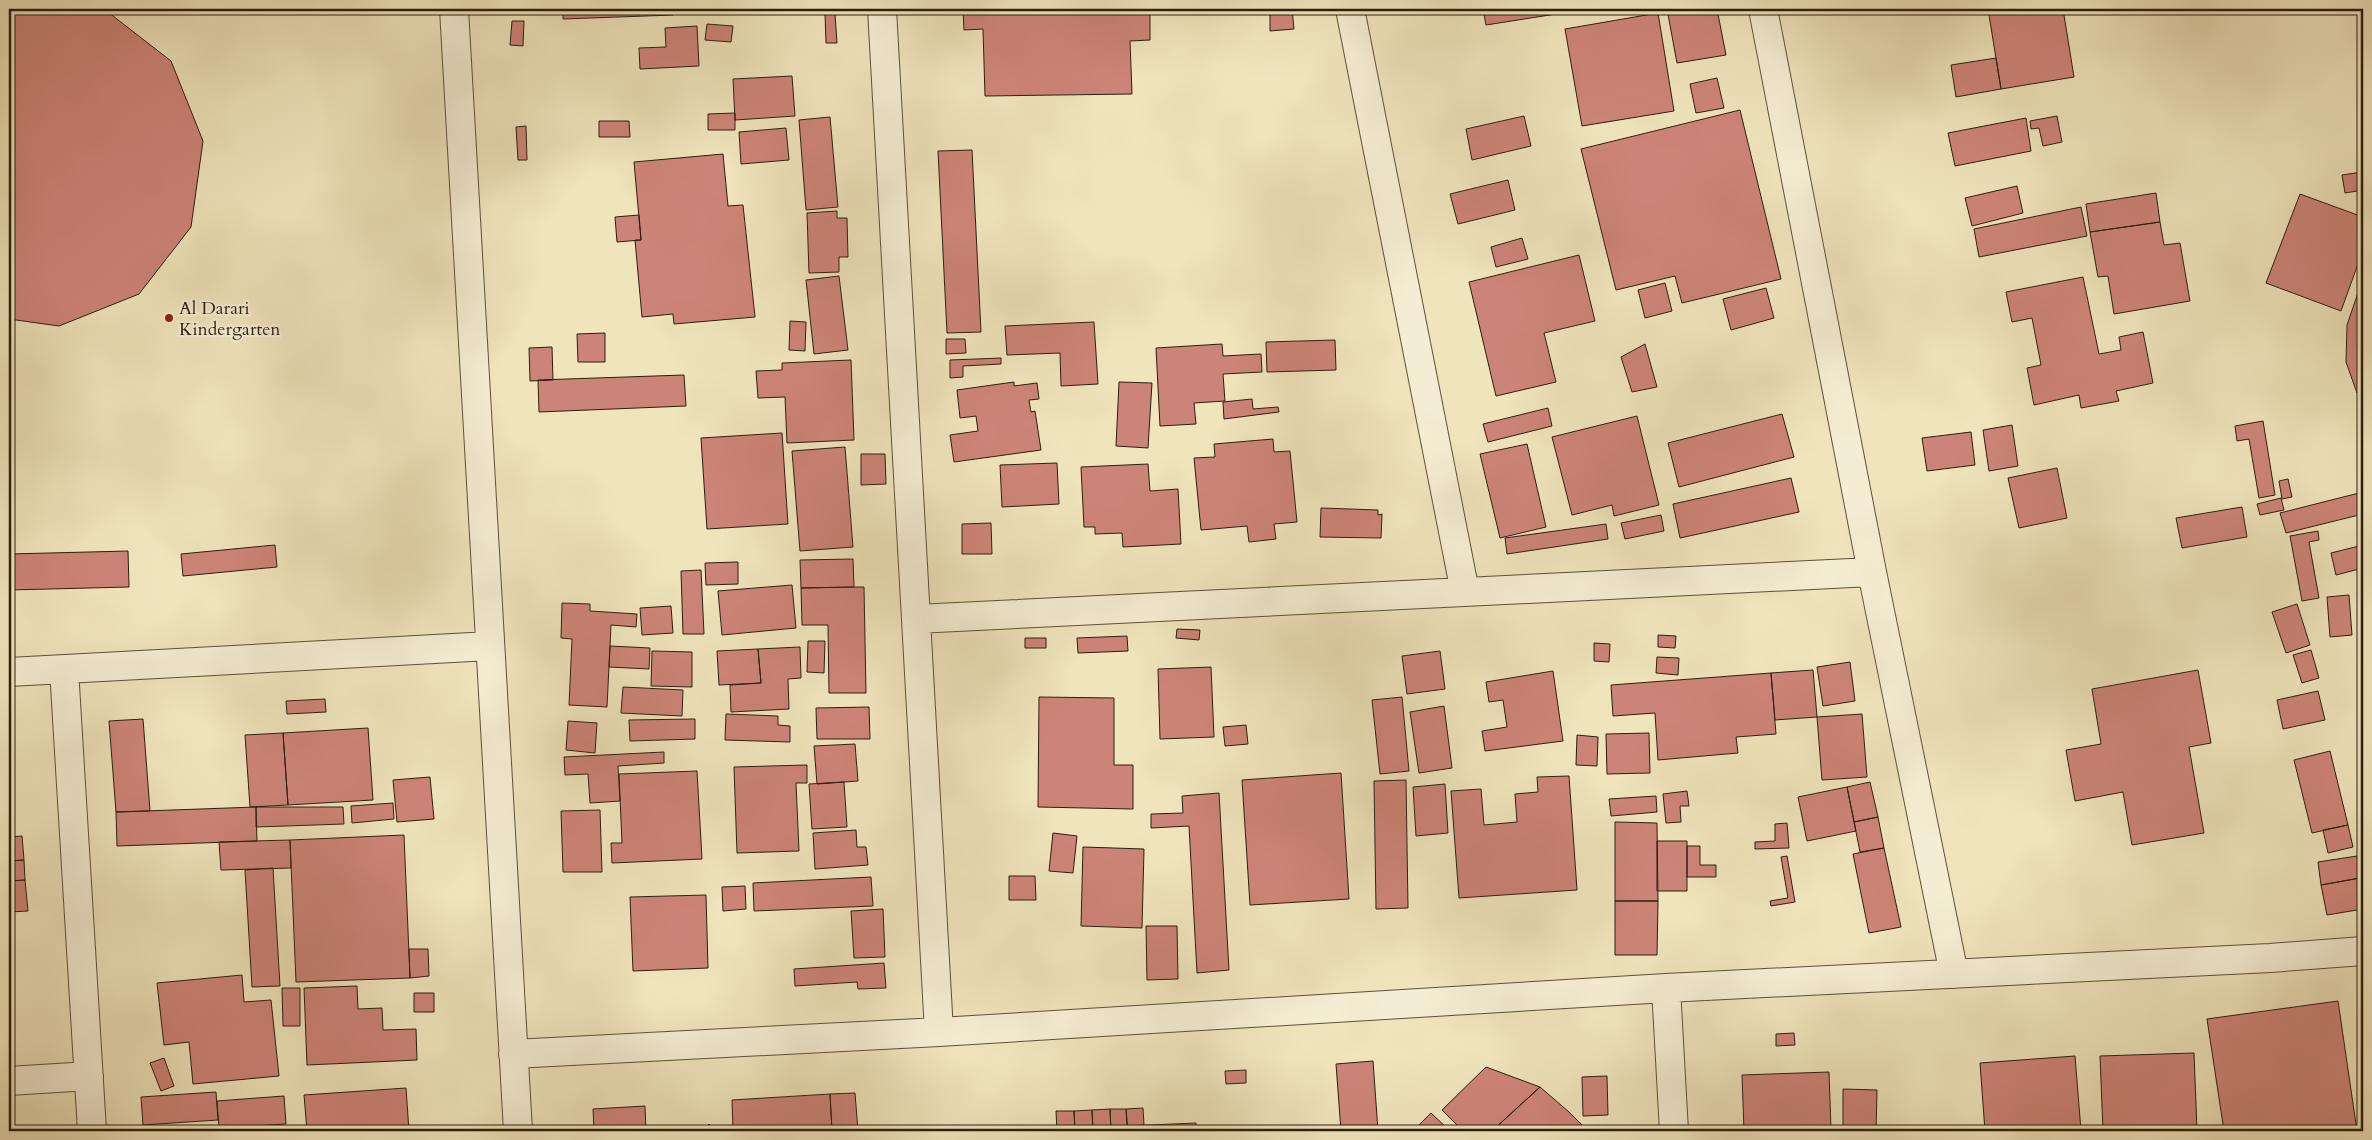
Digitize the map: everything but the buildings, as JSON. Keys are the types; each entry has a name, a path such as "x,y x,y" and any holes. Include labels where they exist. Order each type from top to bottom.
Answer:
{"street":[{"path":"454,9 518,1131"},
{"path":"882,9 939,1032"},
{"path":"1350,9 1465,592"},
{"path":"1763,9 1872,572 1954,974"},
{"path":"916,619 1872,572"},
{"path":"9,672 490,646"},
{"path":"64,670 92,1131"},
{"path":"513,1054 939,1032 1666,988 2270,958 2363,951"},
{"path":"1666,988 1674,1131"},
{"path":"9,1081 89,1076"}],"place":[{"name":"Al Darari Kindergarten","path":"169,318"}]}
